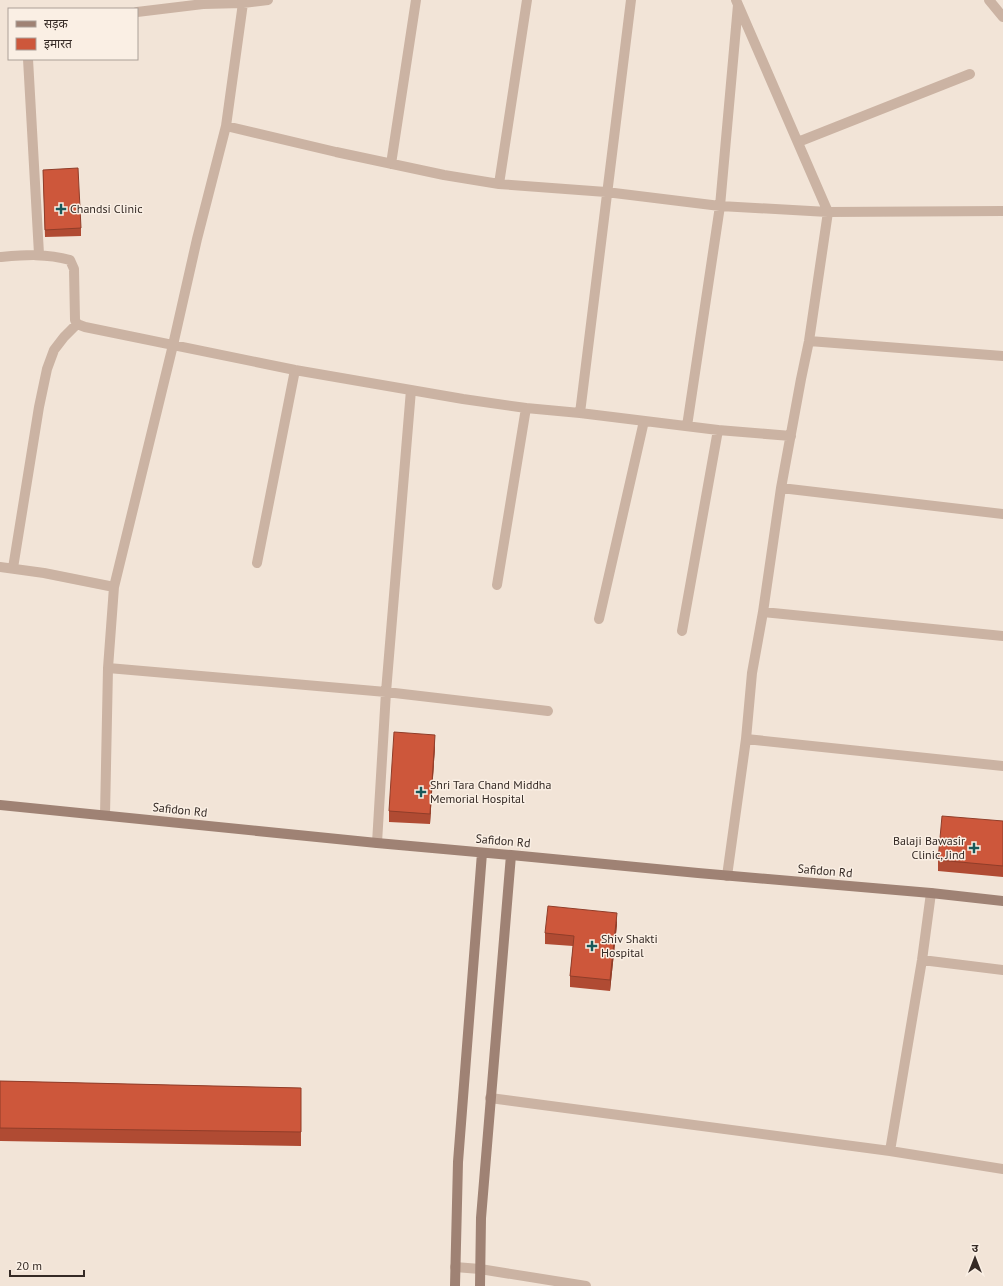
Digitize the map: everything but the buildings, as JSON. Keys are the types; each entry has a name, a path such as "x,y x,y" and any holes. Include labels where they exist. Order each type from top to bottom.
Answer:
{"main road":[{"name":"Safidon Rd","path":"0,805 482,853 931,893 1003,902"},
{"path":"455,1286 458,1162 482,853"},
{"path":"480,1286 481,1218 511,855"}],"street":[{"path":"138,12 203,2 243,3 268,0"},
{"path":"391,164 416,0"},
{"path":"499,184 527,0"},
{"path":"580,413 606,192 631,0"},
{"path":"989,0 1003,17"},
{"path":"727,876 746,739 752,673 763,612 781,488 809,341 828,212 737,2"},
{"path":"687,426 720,206 737,2"},
{"path":"105,815 108,668 114,587 173,345 197,239 226,126 243,3"},
{"path":"28,60 39,254"},
{"path":"798,142 970,74"},
{"path":"226,126 391,164 499,184 606,192 720,206 828,212 1003,211"},
{"path":"0,257 39,254 56,256 70,260 74,269 75,320 77,324 85,327 294,370 526,408 718,430 791,436"},
{"path":"13,568 39,407 47,369 54,350 77,324"},
{"path":"809,341 1003,356"},
{"path":"257,563 294,370"},
{"path":"377,843 386,692 411,390"},
{"path":"496,585 526,408"},
{"path":"599,619 644,421"},
{"path":"682,631 718,430"},
{"path":"781,488 1003,514"},
{"path":"0,567 44,573 114,587"},
{"path":"763,612 1003,636"},
{"path":"108,668 386,692 548,711"},
{"path":"746,739 1003,766"},
{"path":"890,1151 922,960 931,893"},
{"path":"922,960 1003,970"},
{"path":"490,1098 890,1151 1003,1169"},
{"path":"455,1267 480,1269 586,1286"}],"place":[{"name":"Chandsi Clinic","path":"61,209"},
{"name":"Shri Tara Chand Middha Memorial Hospital","path":"421,792"},
{"name":"Balaji Bawasir Clinic, Jind","path":"974,848"},
{"name":"Shiv Shakti Hospital","path":"592,946"}]}
